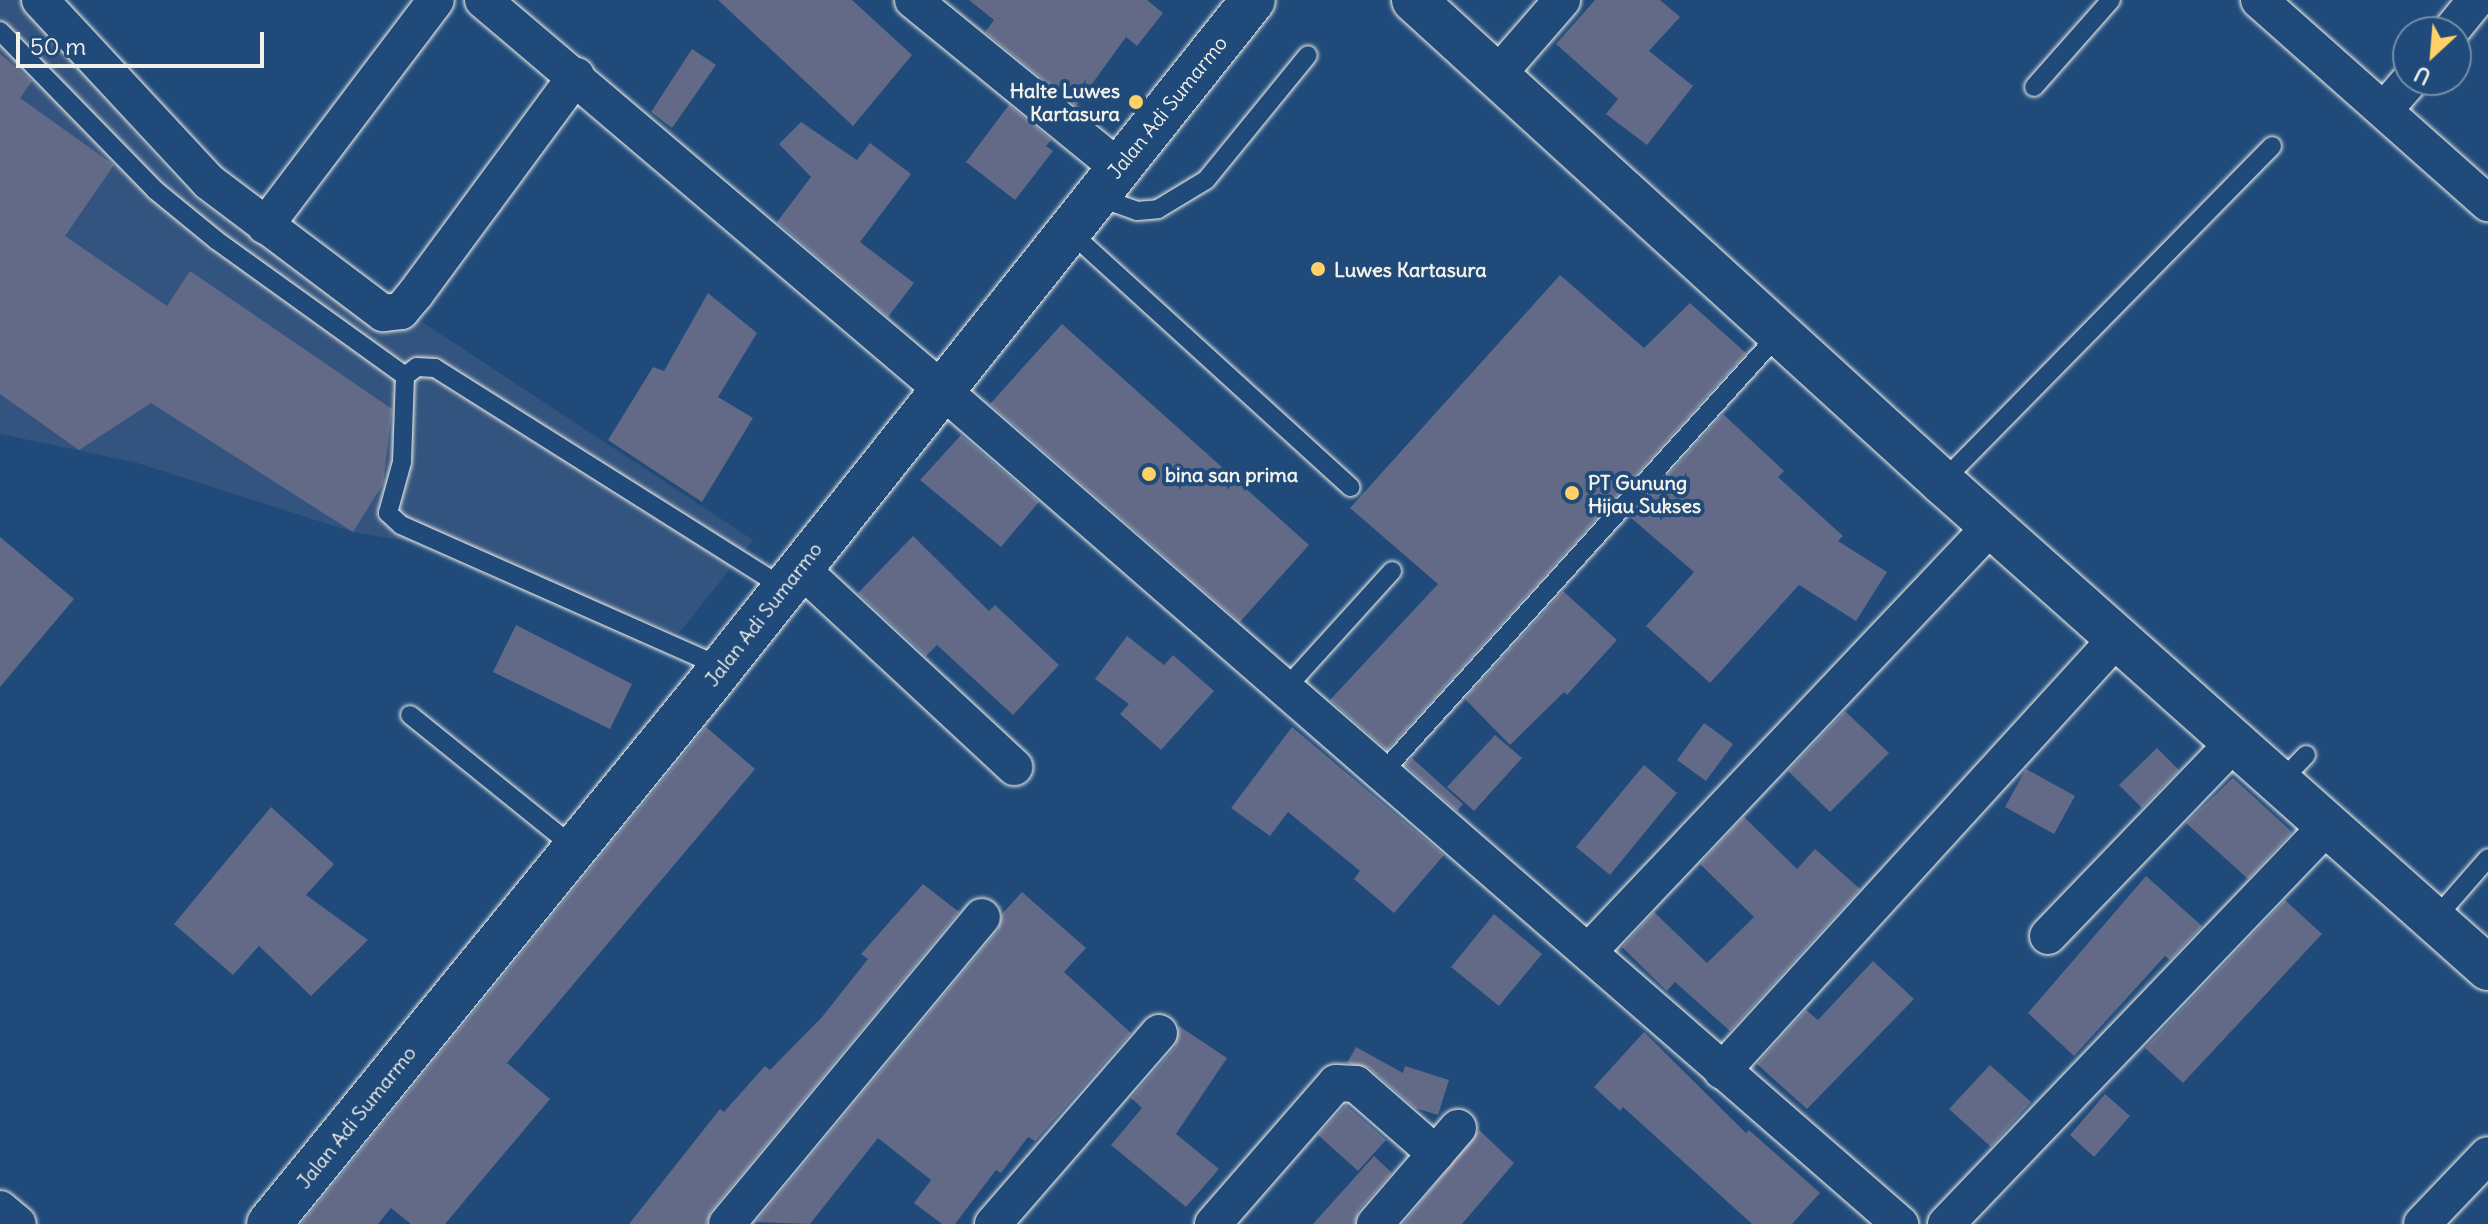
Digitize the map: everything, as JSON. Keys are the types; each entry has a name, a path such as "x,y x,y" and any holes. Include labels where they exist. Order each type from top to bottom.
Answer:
{"street":[{"path":"40,0 209,182 383,313 401,311 576,76"},
{"path":"265,226 436,0"},
{"path":"483,0 941,389 1900,1224"},
{"path":"913,0 1106,181"},
{"name":"Jalan Adi Sumarmo","path":"269,1224 707,685 1253,0"},
{"path":"1414,0 1942,482 2234,743 2292,769 2327,826 2488,968"},
{"path":"1498,74 1562,0"},
{"path":"2463,16 2476,0"},
{"path":"2263,1 2488,203"},
{"path":"2385,109 2396,96"},
{"path":"1589,951 1991,526"},
{"path":"791,577 1014,767"},
{"path":"1722,1071 2117,638"},
{"path":"2048,936 2234,743"},
{"path":"1946,1224 2327,826"},
{"path":"727,1224 982,917"},
{"path":"993,1224 1159,1033"},
{"path":"1213,1224 1336,1083 1356,1084 1447,1141 1375,1224"},
{"path":"2422,1224 2488,1155"},
{"path":"0,1209 18,1224"}],"lane":[{"path":"2034,87 2111,0"},
{"path":"0,31 155,190 216,240 405,376"},
{"path":"1106,181 1137,211 1158,209 1179,197 1206,180 1308,55"},
{"path":"1942,482 2272,146"},
{"path":"1068,230 1350,487"},
{"path":"1383,772 1780,333"},
{"path":"405,376 417,367 435,368 791,577"},
{"path":"405,376 402,462 388,513 401,525 707,685"},
{"path":"1286,688 1392,571"},
{"path":"410,715 575,848"},
{"path":"2434,920 2488,858"}],"shaded area":[{"path":"0,0 21,0 186,191 378,327 395,304 753,540 679,633 434,546 353,532 134,462 0,434"}],"building":[{"path":"718,0 852,0 912,55 853,126"},
{"path":"969,0 1147,0 1163,13 1137,46 1126,37 1076,106 985,32 994,20"},
{"path":"1595,0 1660,0 1680,17 1649,51 1693,86 1647,145 1606,114 1618,99 1556,44"},
{"path":"692,49 716,65 672,128 651,112"},
{"path":"0,54 32,81 20,98 114,165 65,236 167,306 190,271 392,409 383,484 353,532 151,403 79,450 0,394"},
{"path":"1009,105 1051,140 1046,146 1053,151 1015,200 966,162"},
{"path":"801,122 857,160 870,143 911,174 860,242 914,283 888,317 777,222 811,177 779,144"},
{"path":"1560,275 1644,348 1690,303 1746,353 1387,750 1330,700 1438,584 1350,508"},
{"path":"708,293 757,333 718,397 753,418 702,502 608,440 653,367 664,371"},
{"name":"bina san prima","path":"1062,324 1309,545 1240,622 990,404"},
{"path":"1723,414 1784,471 1778,477 1843,536 1838,541 1887,572 1856,621 1799,585 1710,683 1646,626 1694,572 1630,517"},
{"path":"961,435 1039,502 1001,547 920,480"},
{"path":"913,536 989,611 995,605 1059,665 1013,715 937,645 926,656 858,593"},
{"path":"0,537 74,599 0,687"},
{"path":"1563,591 1617,640 1567,695 1564,692 1510,745 1465,699"},
{"path":"516,625 632,684 610,729 493,672"},
{"path":"1127,636 1164,665 1173,655 1214,691 1161,750 1120,714 1129,704 1095,679"},
{"path":"1845,711 1889,753 1830,812 1788,771"},
{"path":"1704,723 1733,744 1706,781 1677,760"},
{"path":"706,727 755,769 507,1063 550,1099 445,1224 411,1224 391,1208 378,1224 301,1224"},
{"path":"1292,727 1444,855 1394,913 1354,879 1360,871 1288,812 1270,836 1231,808"},
{"path":"1495,735 1522,758 1474,811 1447,787"},
{"path":"2157,748 2179,770 2142,808 2119,785"},
{"path":"1412,758 1463,804 1457,811 1405,765"},
{"path":"1644,765 1677,793 1610,875 1576,847"},
{"path":"2026,769 2075,796 2054,834 2005,807"},
{"path":"2233,778 2292,832 2248,879 2186,823"},
{"path":"271,807 334,864 306,895 368,940 311,996 259,946 233,975 174,924"},
{"path":"1744,817 1797,869 1815,849 1860,889 1730,1031 1675,982 1667,991 1622,947 1654,912 1707,963 1754,917 1700,864"},
{"path":"2146,876 2202,926 2170,960 2165,956 2074,1056 2028,1013"},
{"path":"923,884 959,912 711,1211 706,1224 629,1224 720,1109 724,1112 765,1066 770,1070 822,1017 868,959 861,954"},
{"path":"1022,892 1086,948 1064,972 1131,1033 1035,1141 1028,1137 1001,1173 996,1170 955,1224 942,1224 914,1203 931,1180 878,1138 810,1224 756,1222 998,930 1002,914"},
{"path":"2285,900 2322,934 2183,1083 2145,1048"},
{"path":"1494,914 1542,954 1499,1006 1451,967"},
{"path":"1873,961 1914,999 1807,1109 1757,1064 1806,1010 1818,1020"},
{"path":"1179,1026 1227,1058 1176,1134 1219,1169 1186,1207 1111,1145 1142,1108 1131,1098 1175,1047"},
{"path":"1644,1032 1746,1133 1749,1130 1820,1193 1792,1224 1752,1224 1623,1107 1620,1111 1594,1087"},
{"path":"1356,1047 1403,1073 1405,1066 1449,1080 1438,1115 1415,1108 1369,1068 1347,1063"},
{"path":"1990,1065 2031,1102 1991,1147 1949,1109"},
{"path":"2105,1094 2130,1116 2094,1157 2070,1135"},
{"path":"1346,1105 1386,1140 1358,1171 1318,1135"},
{"path":"1479,1130 1514,1163 1462,1224 1403,1224"},
{"path":"1374,1156 1392,1173 1359,1210 1355,1224 1313,1224"}],"place":[{"name":"Halte Luwes Kartasura","path":"1136,102"},
{"name":"Luwes Kartasura","path":"1318,269"},
{"name":"bina san prima","path":"1149,474"},
{"name":"PT Gunung Hijau Sukses","path":"1572,493"}]}
